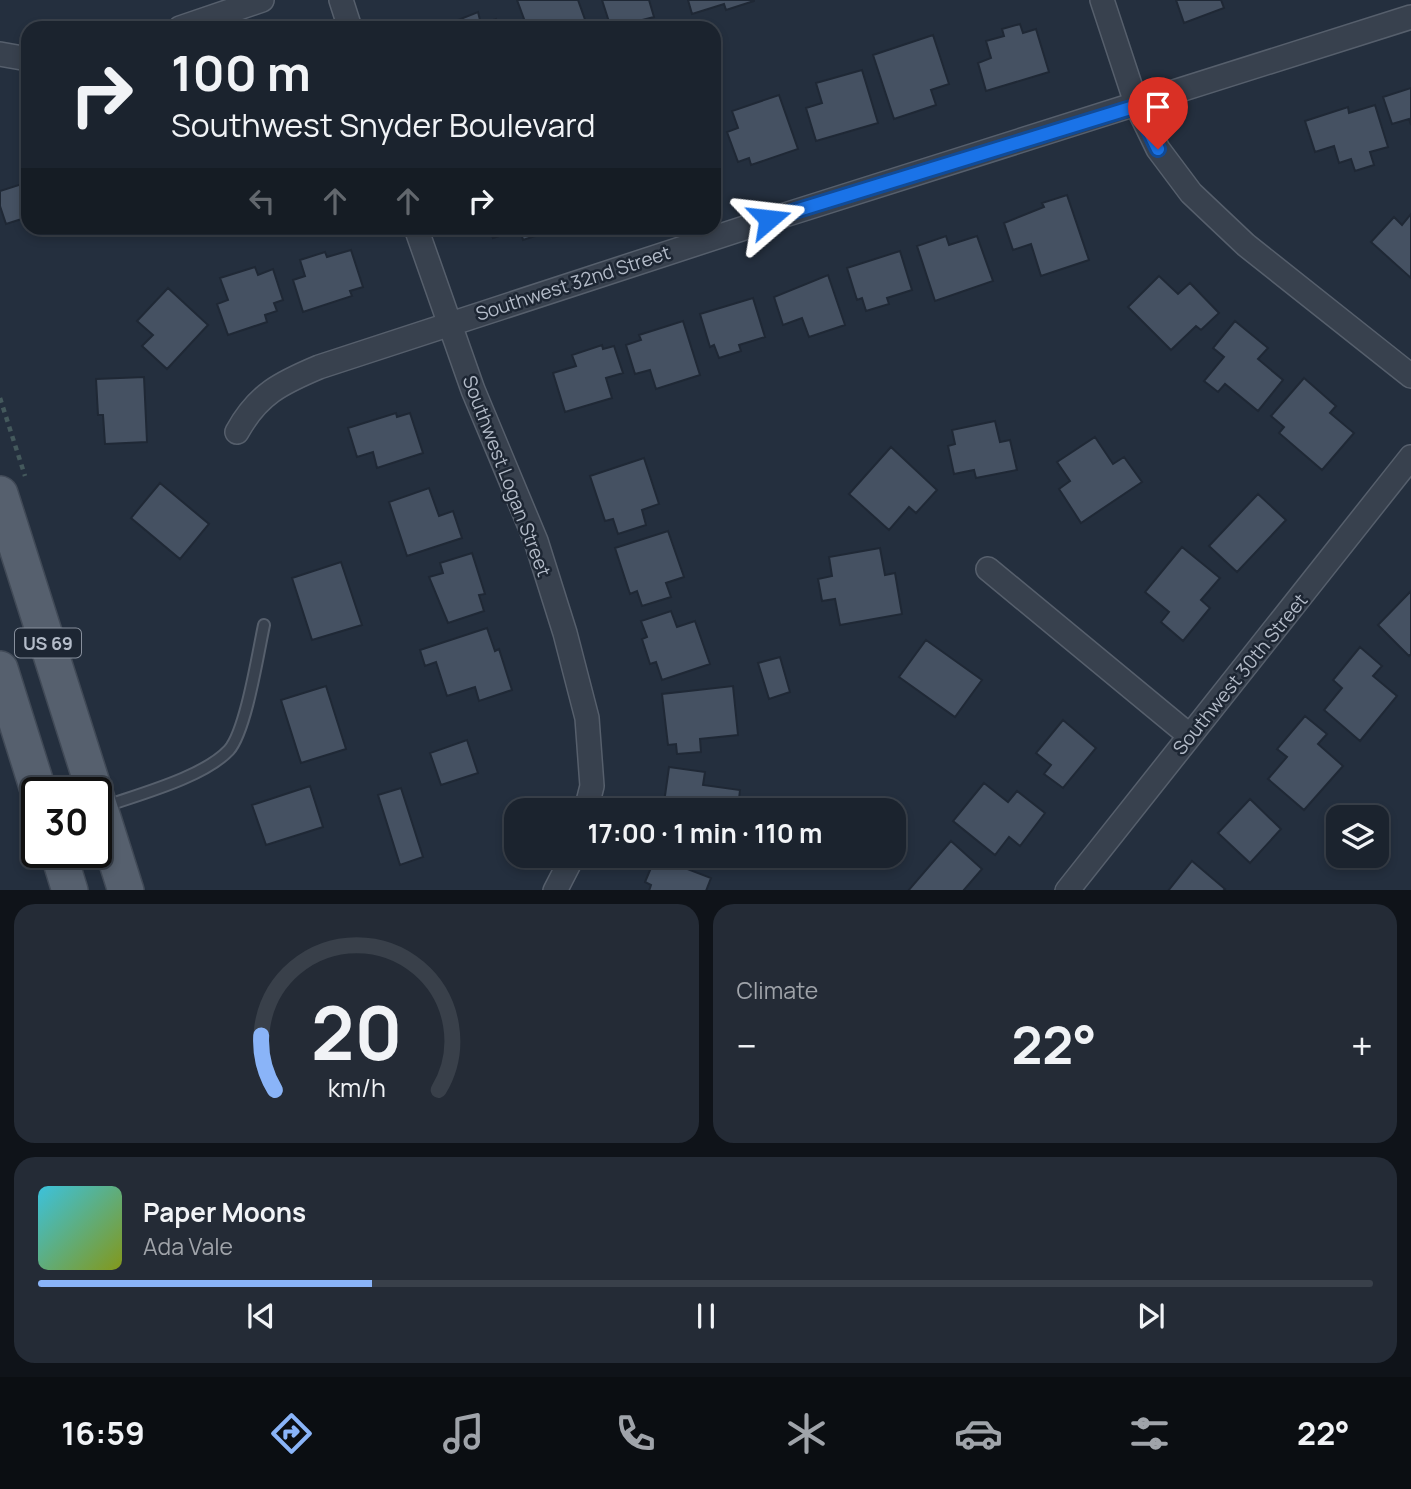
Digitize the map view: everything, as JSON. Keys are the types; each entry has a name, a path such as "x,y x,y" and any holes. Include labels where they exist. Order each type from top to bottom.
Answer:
{"main road":[{"name":"US 69","path":"0,494 89,777"},
{"name":"US 69","path":"0,669 34,777"},
{"name":"US 69","path":"112,848 126,890"},
{"path":"63,868 70,890"}],"street":[{"path":"200,21 262,0"},
{"path":"341,0 348,21"},
{"path":"1102,0 1137,106 1158,149 1191,193 1246,245 1411,376"},
{"name":"Southwest 32nd Street","path":"237,432 246,415 269,390 285,381 449,323 1411,17"},
{"path":"0,54 21,58"},
{"name":"Southwest Logan Street","path":"418,235 473,390 536,541 565,633 587,718 592,786 589,798"},
{"name":"Southwest 30th Street","path":"1068,890 1357,529 1411,457"},
{"path":"988,569 1189,736"},
{"path":"556,890 567,868"}],"lane":[{"path":"112,797 207,767 230,749 241,726 264,625"}],"building":[{"path":"517,0 578,0 586,21 525,21"},
{"path":"602,0 649,0 654,17 638,21 609,21"},
{"path":"688,0 754,1 726,10 724,4 692,14"},
{"path":"1176,0 1221,0 1224,8 1184,23"},
{"path":"478,12 480,21 456,21"},
{"path":"1020,24 1023,33 1036,29 1049,72 986,91 978,63 991,58 986,41 1004,36 1002,29"},
{"path":"933,35 949,84 931,90 936,105 894,119 873,55"},
{"path":"862,70 878,123 816,141 806,108 822,103 816,83"},
{"path":"1411,88 1411,125 1409,119 1392,124 1383,97"},
{"path":"779,95 798,149 751,165 749,158 738,162 727,132 738,128 732,111"},
{"path":"1375,105 1388,147 1370,152 1374,165 1355,171 1351,159 1339,163 1334,146 1315,152 1305,121 1348,107 1349,113"},
{"path":"21,184 21,219 6,224 0,206 0,191"},
{"path":"1067,195 1089,260 1041,276 1031,244 1013,250 1004,223 1044,207 1042,203"},
{"path":"1411,214 1411,278 1371,242 1394,217 1402,225"},
{"path":"522,235 538,235 523,240"},
{"path":"946,236 949,245 977,236 993,281 935,301 917,246"},
{"path":"351,250 363,287 350,291 352,296 303,312 293,280 305,276 300,260 325,252 327,257"},
{"path":"900,251 912,290 887,298 889,304 866,311 862,298 857,300 847,268"},
{"path":"255,267 258,275 273,269 283,300 274,303 277,311 265,315 267,322 228,335 217,304 228,300 220,278"},
{"path":"828,275 845,325 809,337 802,318 783,325 774,297"},
{"path":"1159,276 1178,294 1190,283 1219,313 1201,330 1196,326 1171,350 1128,307"},
{"path":"168,288 208,325 167,369 142,346 153,335 137,321"},
{"path":"753,298 765,337 739,345 741,351 719,358 714,345 710,347 700,314"},
{"path":"683,321 700,375 656,389 650,370 635,374 626,345 641,340 639,335"},
{"path":"1235,321 1268,348 1258,359 1283,380 1258,411 1225,384 1218,392 1204,381 1224,357 1213,348"},
{"path":"602,345 603,349 614,346 623,373 606,378 612,398 565,412 553,373 576,366 572,355"},
{"path":"144,377 147,442 105,444 103,415 98,415 96,379"},
{"path":"1304,378 1336,406 1330,413 1354,433 1322,470 1279,433 1284,427 1271,416"},
{"path":"396,413 397,417 410,413 423,453 377,468 373,452 357,457 348,428"},
{"path":"995,421 1000,442 1010,440 1017,470 976,478 974,470 954,474 948,446 955,444 952,430"},
{"path":"1095,437 1113,464 1124,457 1142,482 1081,523 1059,489 1070,481 1057,462"},
{"path":"891,447 937,490 916,513 909,507 889,530 849,494"},
{"path":"644,458 659,504 642,510 646,525 618,534 613,519 605,521 590,476"},
{"path":"160,483 209,524 180,559 131,518"},
{"path":"429,488 439,516 453,511 462,538 407,556 389,502"},
{"path":"1258,494 1286,520 1237,572 1209,546"},
{"path":"668,531 684,577 666,583 671,597 642,606 637,591 630,594 615,548"},
{"path":"1182,547 1220,578 1201,600 1210,608 1183,641 1161,622 1169,612 1145,592"},
{"path":"880,548 885,575 895,573 902,614 840,625 835,599 822,601 818,579 832,576 829,557"},
{"path":"472,553 485,594 479,595 484,611 448,623 429,577 443,573 440,563"},
{"path":"341,562 362,625 312,640 292,578"},
{"path":"1411,591 1411,654 1409,656 1378,625"},
{"path":"671,611 677,627 695,621 710,664 662,680 656,662 650,664 642,639 647,637 641,621"},
{"path":"487,628 495,651 499,649 512,690 479,701 475,687 447,696 436,662 425,666 420,650"},
{"path":"926,640 982,680 955,717 899,677"},
{"path":"1360,647 1382,666 1373,676 1397,696 1360,741 1324,710 1342,688 1333,680"},
{"path":"780,657 790,692 769,699 758,663"},
{"path":"326,686 346,749 301,763 281,700"},
{"path":"733,686 738,735 700,739 701,752 677,754 676,744 668,745 662,694"},
{"path":"1305,716 1327,734 1318,744 1343,766 1304,810 1268,779 1287,757 1277,749"},
{"path":"1063,720 1096,748 1063,788 1044,774 1051,765 1036,753"},
{"path":"467,740 478,773 441,785 430,753"},
{"path":"669,767 705,772 703,785 740,790 739,798 665,798"},
{"path":"984,783 1008,802 1017,791 1045,813 1020,846 1009,837 995,855 953,821"},
{"path":"310,786 323,827 266,845 252,805"},
{"path":"401,788 423,857 400,865 378,795"},
{"path":"1250,799 1281,829 1250,863 1218,833"},
{"path":"951,841 982,869 964,890 909,890"},
{"path":"1192,861 1225,889 1224,890 1169,890"},
{"path":"651,868 685,868 711,878 706,890 649,890 651,885 645,882"}],"route":[{"path":"769,219 1137,106 1158,149"}]}
